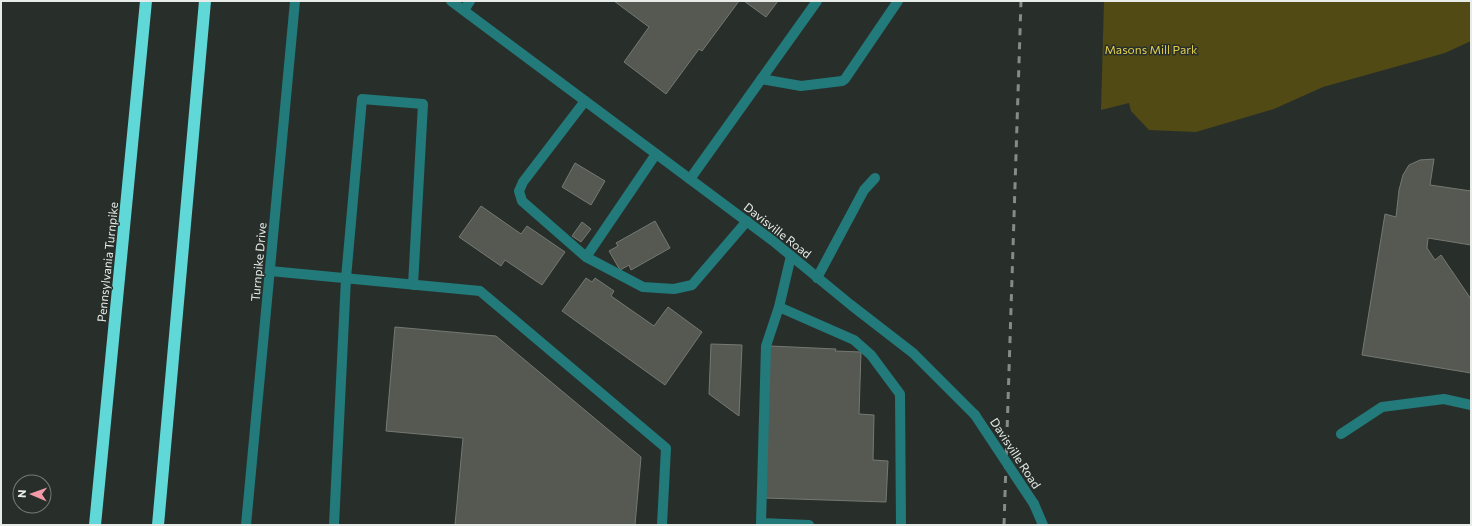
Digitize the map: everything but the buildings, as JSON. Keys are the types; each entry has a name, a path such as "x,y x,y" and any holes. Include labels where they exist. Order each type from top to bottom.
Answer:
{"highway":[{"name":"Pennsylvania Turnpike","path":"95,525 146,1"},
{"path":"158,525 206,1"}],"street":[{"name":"Turnpike Drive","path":"246,525 295,1"},
{"name":"Davisville Road","path":"451,1 747,221 913,353 975,415 1034,504 1043,525"},
{"path":"464,10 470,1"},
{"path":"690,179 817,1"},
{"path":"761,79 801,86 842,81 845,79 898,1"},
{"path":"334,525 346,278 362,99 423,104 413,285"},
{"path":"585,100 523,182 518,191 522,201 586,257 643,287 674,289 692,285 747,221"},
{"path":"586,257 656,154"},
{"path":"818,278 864,190 876,178"},
{"path":"791,256 779,307 766,346 761,523 809,525"},
{"path":"270,271 480,291 666,448 662,525"},
{"path":"779,307 854,340 871,355 900,394 901,525"},
{"path":"1341,434 1382,407 1444,399 1471,405"}],"green space":[{"name":"Masons Mill Park","path":"1104,1 1471,1 1471,41 1445,53 1323,87 1274,109 1196,132 1149,130 1131,111 1129,103 1101,110"}],"railway":[{"path":"1004,525 1021,1"}]}
